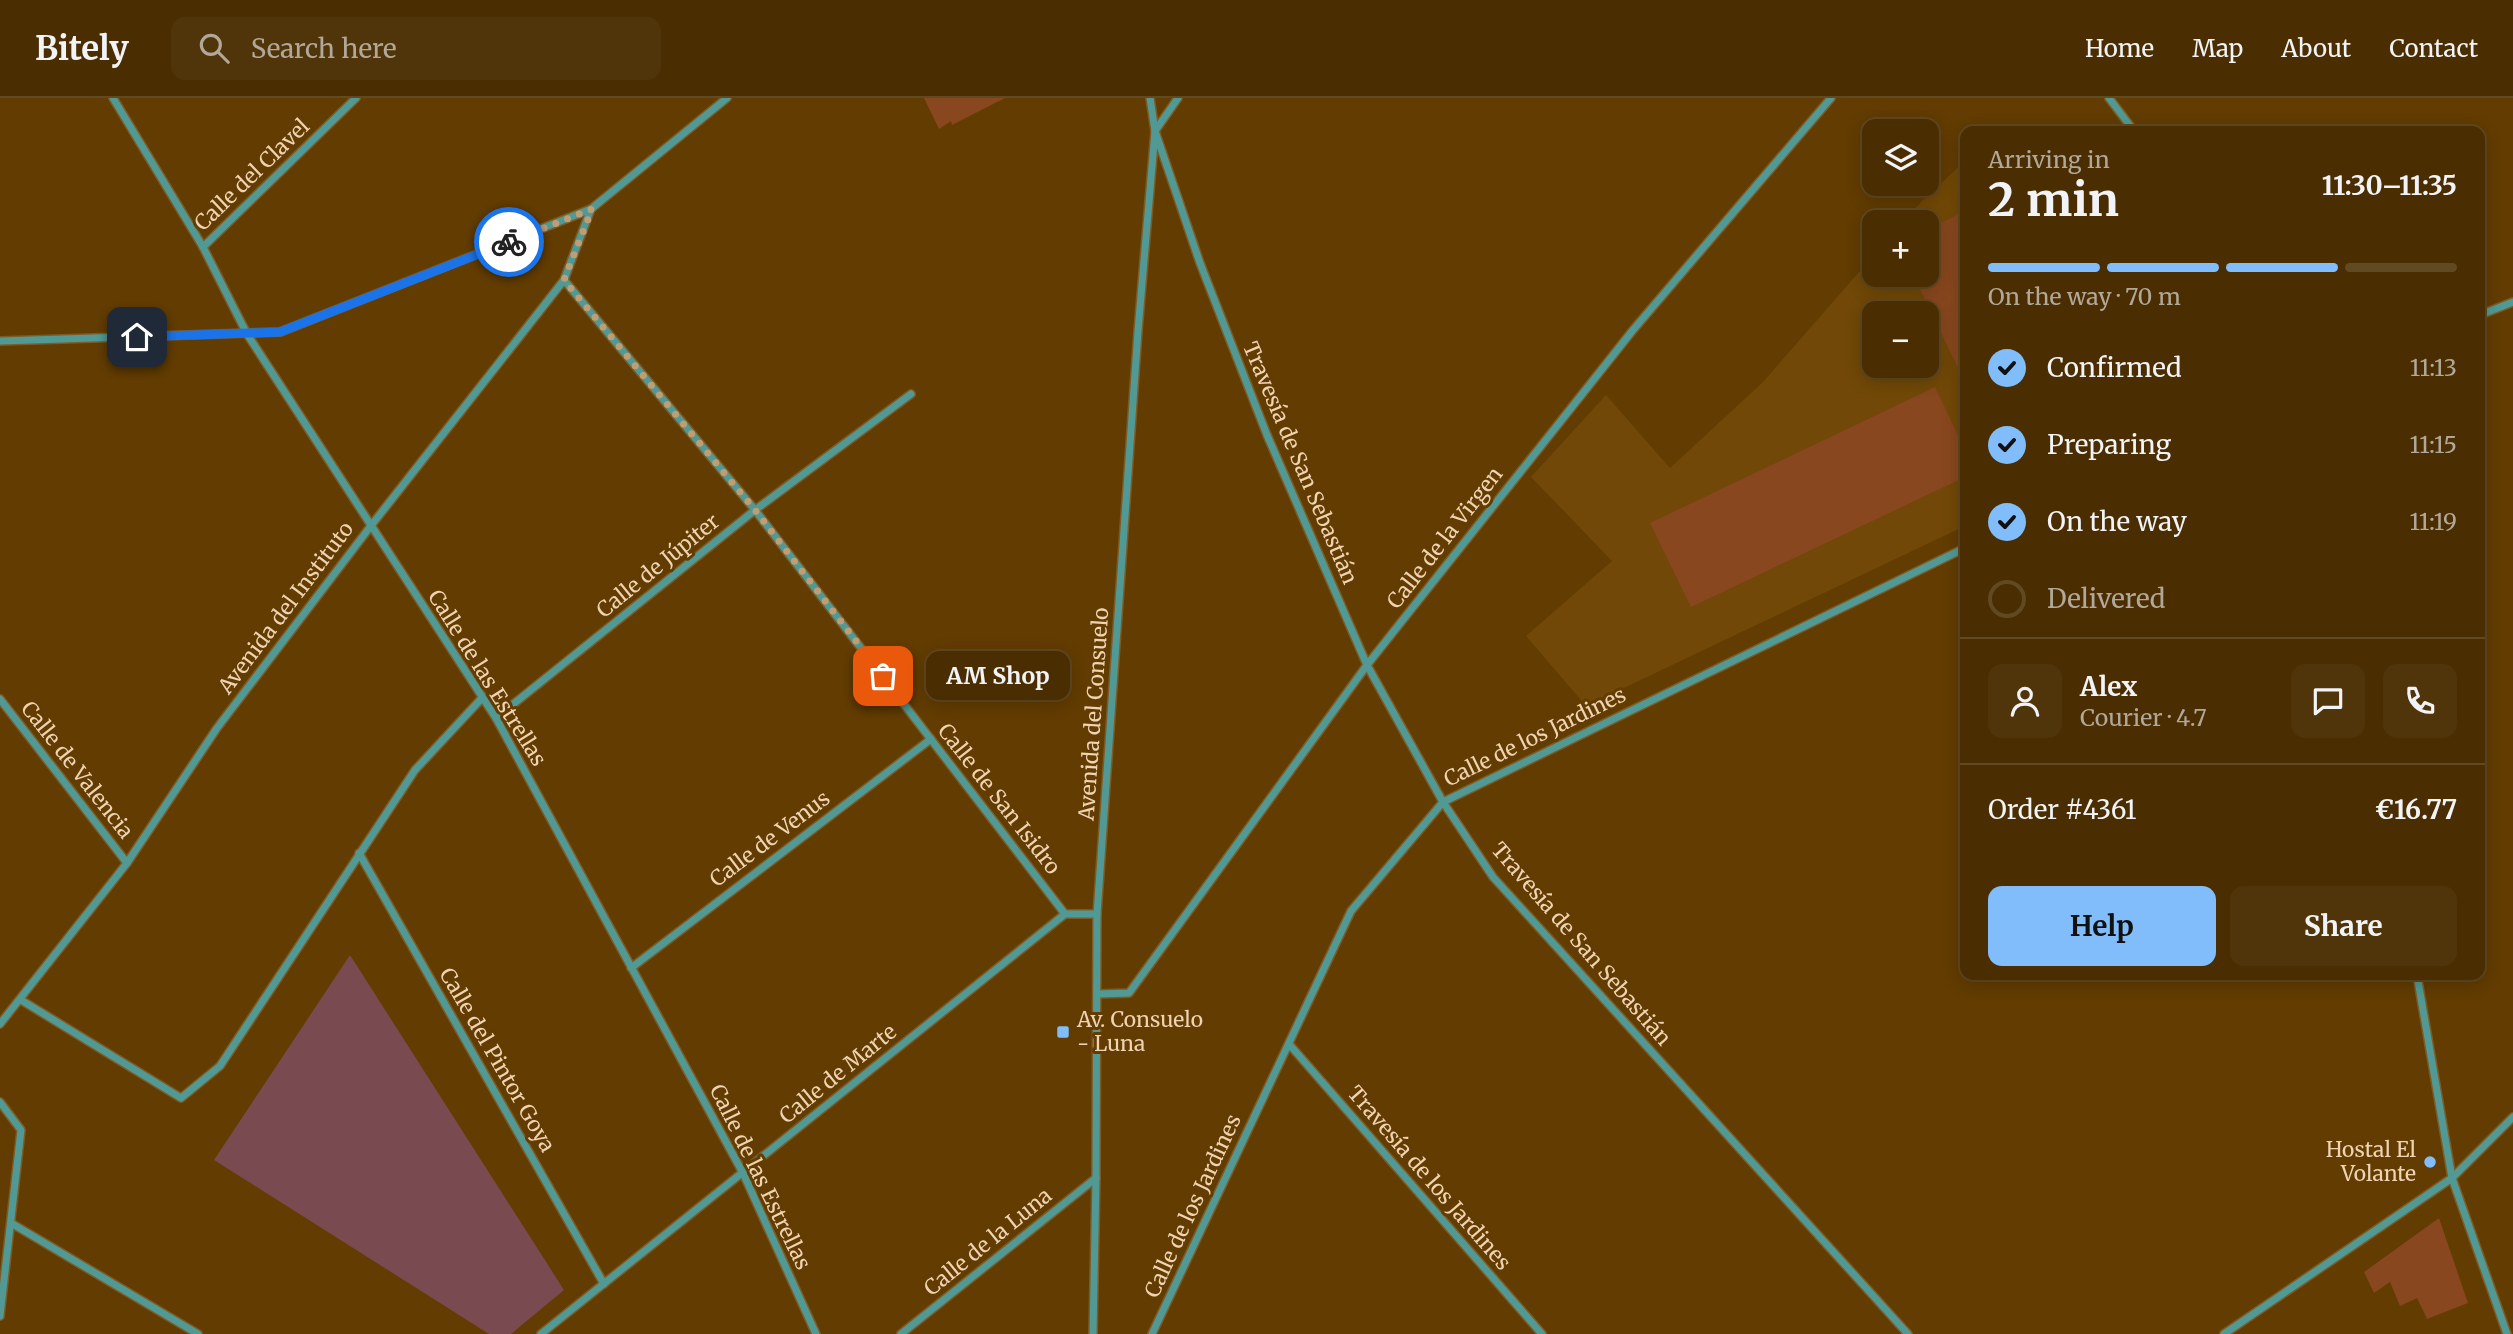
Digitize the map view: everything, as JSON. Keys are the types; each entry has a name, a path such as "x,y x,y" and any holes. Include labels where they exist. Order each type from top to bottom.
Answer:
{"street":[{"name":"Calle de las Estrellas","path":"113,98 203,247 247,334 496,718 743,1173 816,1334"},
{"name":"Calle del Clavel","path":"203,247 356,98"},
{"path":"0,341 280,332 592,209 727,98"},
{"name":"Avenida del Consuelo","path":"1093,1334 1097,1178 1097,914 1155,131 1150,98"},
{"path":"1155,131 1178,98"},
{"name":"Calle de la Virgen","path":"1097,994 1129,993 1367,665 1633,330 1831,98"},
{"path":"2109,98 2130,126"},
{"name":"Travesía de San Sebastián","path":"1155,131 1200,263 1266,435 1367,665 1443,802 1493,877 1908,1334"},
{"name":"Avenida del Instituto","path":"0,1024 127,863 217,728 370,527 564,280 592,209"},
{"name":"Calle de San Isidro","path":"564,280 755,510 1065,914"},
{"path":"2485,313 2513,302"},
{"name":"Calle de Júpiter","path":"496,718 755,510 911,394"},
{"name":"Calle de los Jardines","path":"1152,1334 1351,911 1443,802 1960,550"},
{"path":"21,1000 181,1098 220,1066 415,770 482,698"},
{"name":"Calle de Valencia","path":"0,699 127,863"},
{"name":"Calle de Venus","path":"631,968 931,739"},
{"name":"Calle del Pintor Goya","path":"359,853 604,1284"},
{"path":"1065,914 1097,914"},
{"name":"Calle de Marte","path":"541,1334 1065,914"},
{"path":"2418,980 2452,1178 2507,1334"},
{"name":"Travesía de los Jardines","path":"1289,1044 1542,1334"},
{"path":"0,1102 21,1130 0,1316"},
{"path":"2224,1334 2452,1178 2513,1117"},
{"name":"Calle de la Luna","path":"901,1334 1097,1178"},
{"path":"11,1223 198,1334"}],"shaded area":[{"path":"1960,166 1960,528 1586,706 1526,636 1612,561 1531,477 1606,395 1670,468 1763,382 1862,269 1862,287 1939,287 1939,210 1914,210 1927,196 1939,196 1939,185"},
{"path":"350,955 564,1290 511,1334 489,1334 214,1160"}],"building":[{"path":"924,98 1005,98 952,125 951,121 939,129"},
{"path":"1960,214 1960,372 1939,328 1939,301 1926,301 1919,287 1939,287 1939,224"},
{"path":"1935,387 1960,440 1960,479 1691,607 1650,523"},
{"path":"2439,1218 2468,1303 2427,1319 2417,1298 2400,1306 2390,1282 2374,1293 2364,1272"}],"way so far":[{"path":"509,242 592,209 564,280 755,510 883,676"}],"place":[{"name":"AM Shop","path":"883,676"},
{"name":"Av. Consuelo - Luna","path":"1063,1032"},
{"name":"Hostal El Volante","path":"2430,1162"}],"route":[{"path":"137,337 280,332 509,242"}]}
